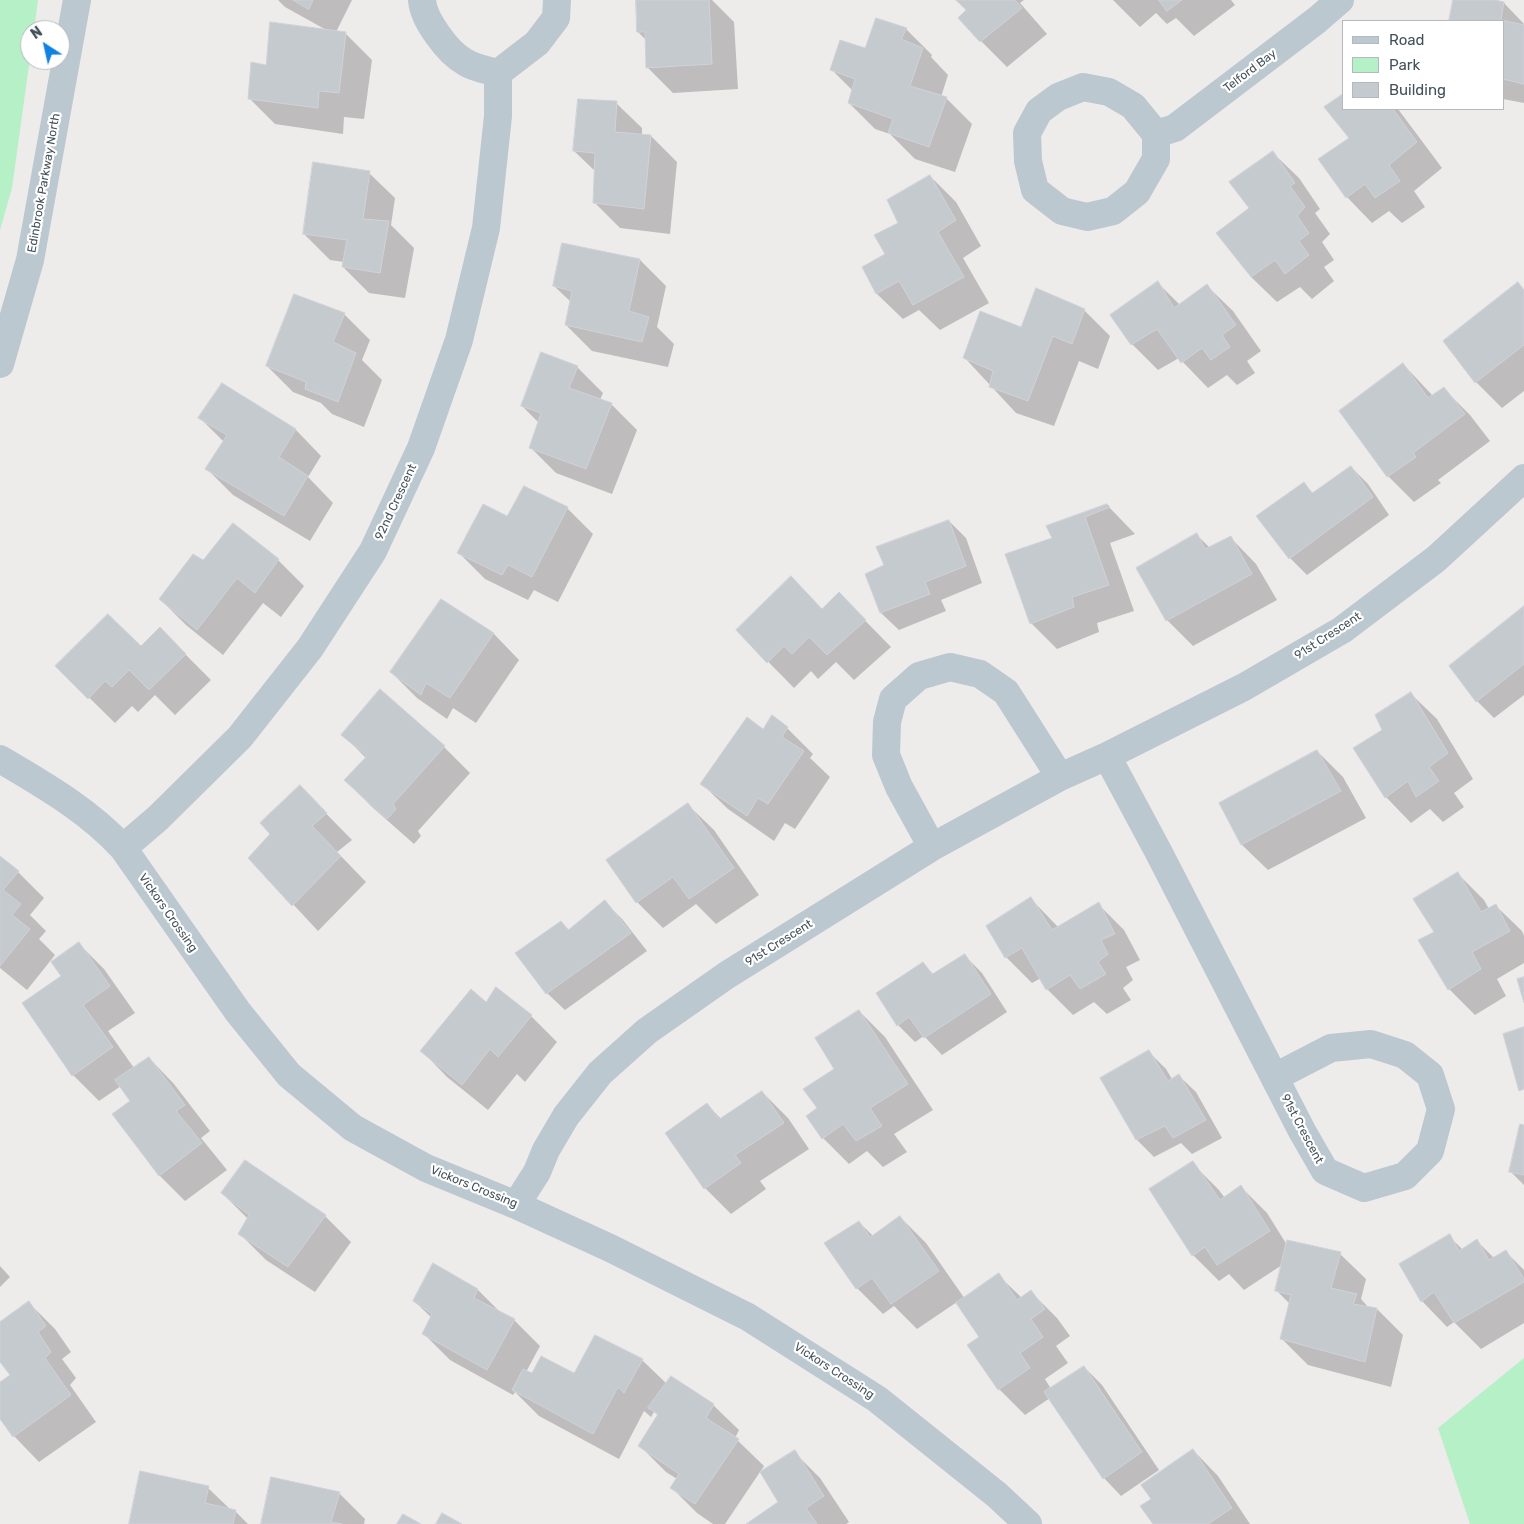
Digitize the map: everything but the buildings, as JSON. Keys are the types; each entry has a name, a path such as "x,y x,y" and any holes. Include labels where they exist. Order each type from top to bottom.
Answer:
{"street":[{"name":"Edinbrook Parkway North","path":"0,364 30,260 77,0"},
{"path":"422,0 422,8 440,40 464,62 498,73 537,43 556,18 557,0"},
{"name":"Telford Bay","path":"1156,134 1175,128 1318,20 1340,0"},
{"name":"92nd Crescent","path":"123,848 158,818 240,737 310,648 373,551 422,448 459,340 486,228 498,116 498,73"},
{"path":"1083,87 1110,92 1133,106 1156,134 1156,159 1137,192 1114,211 1087,217 1062,211 1035,190 1028,161 1026,134 1039,111 1058,97 1083,87"},
{"name":"91st Crescent","path":"516,1205 537,1172 546,1150 566,1116 600,1073 648,1031 727,975 932,847 1060,777 1107,756 1244,687 1342,630 1436,559 1524,478"},
{"path":"932,847 899,787 886,755 887,722 893,700 919,676 950,667 980,674 1006,692 1060,777"},
{"name":"91st Crescent","path":"1107,756 1302,1131 1325,1171 1364,1188 1405,1176 1430,1151 1441,1109 1430,1075 1405,1055 1371,1044 1331,1048 1275,1077"},
{"name":"Vickors Crossing","path":"0,759 58,793 107,830 123,848 238,1012 289,1075 353,1128 426,1168 516,1205 610,1248 748,1317 877,1399 997,1495 1028,1524"}],"green space":[{"path":"0,0 38,0 35,20 20,20 20,70 28,70 12,188 0,230"},
{"path":"1524,1358 1524,1524 1470,1524 1438,1428"}]}
